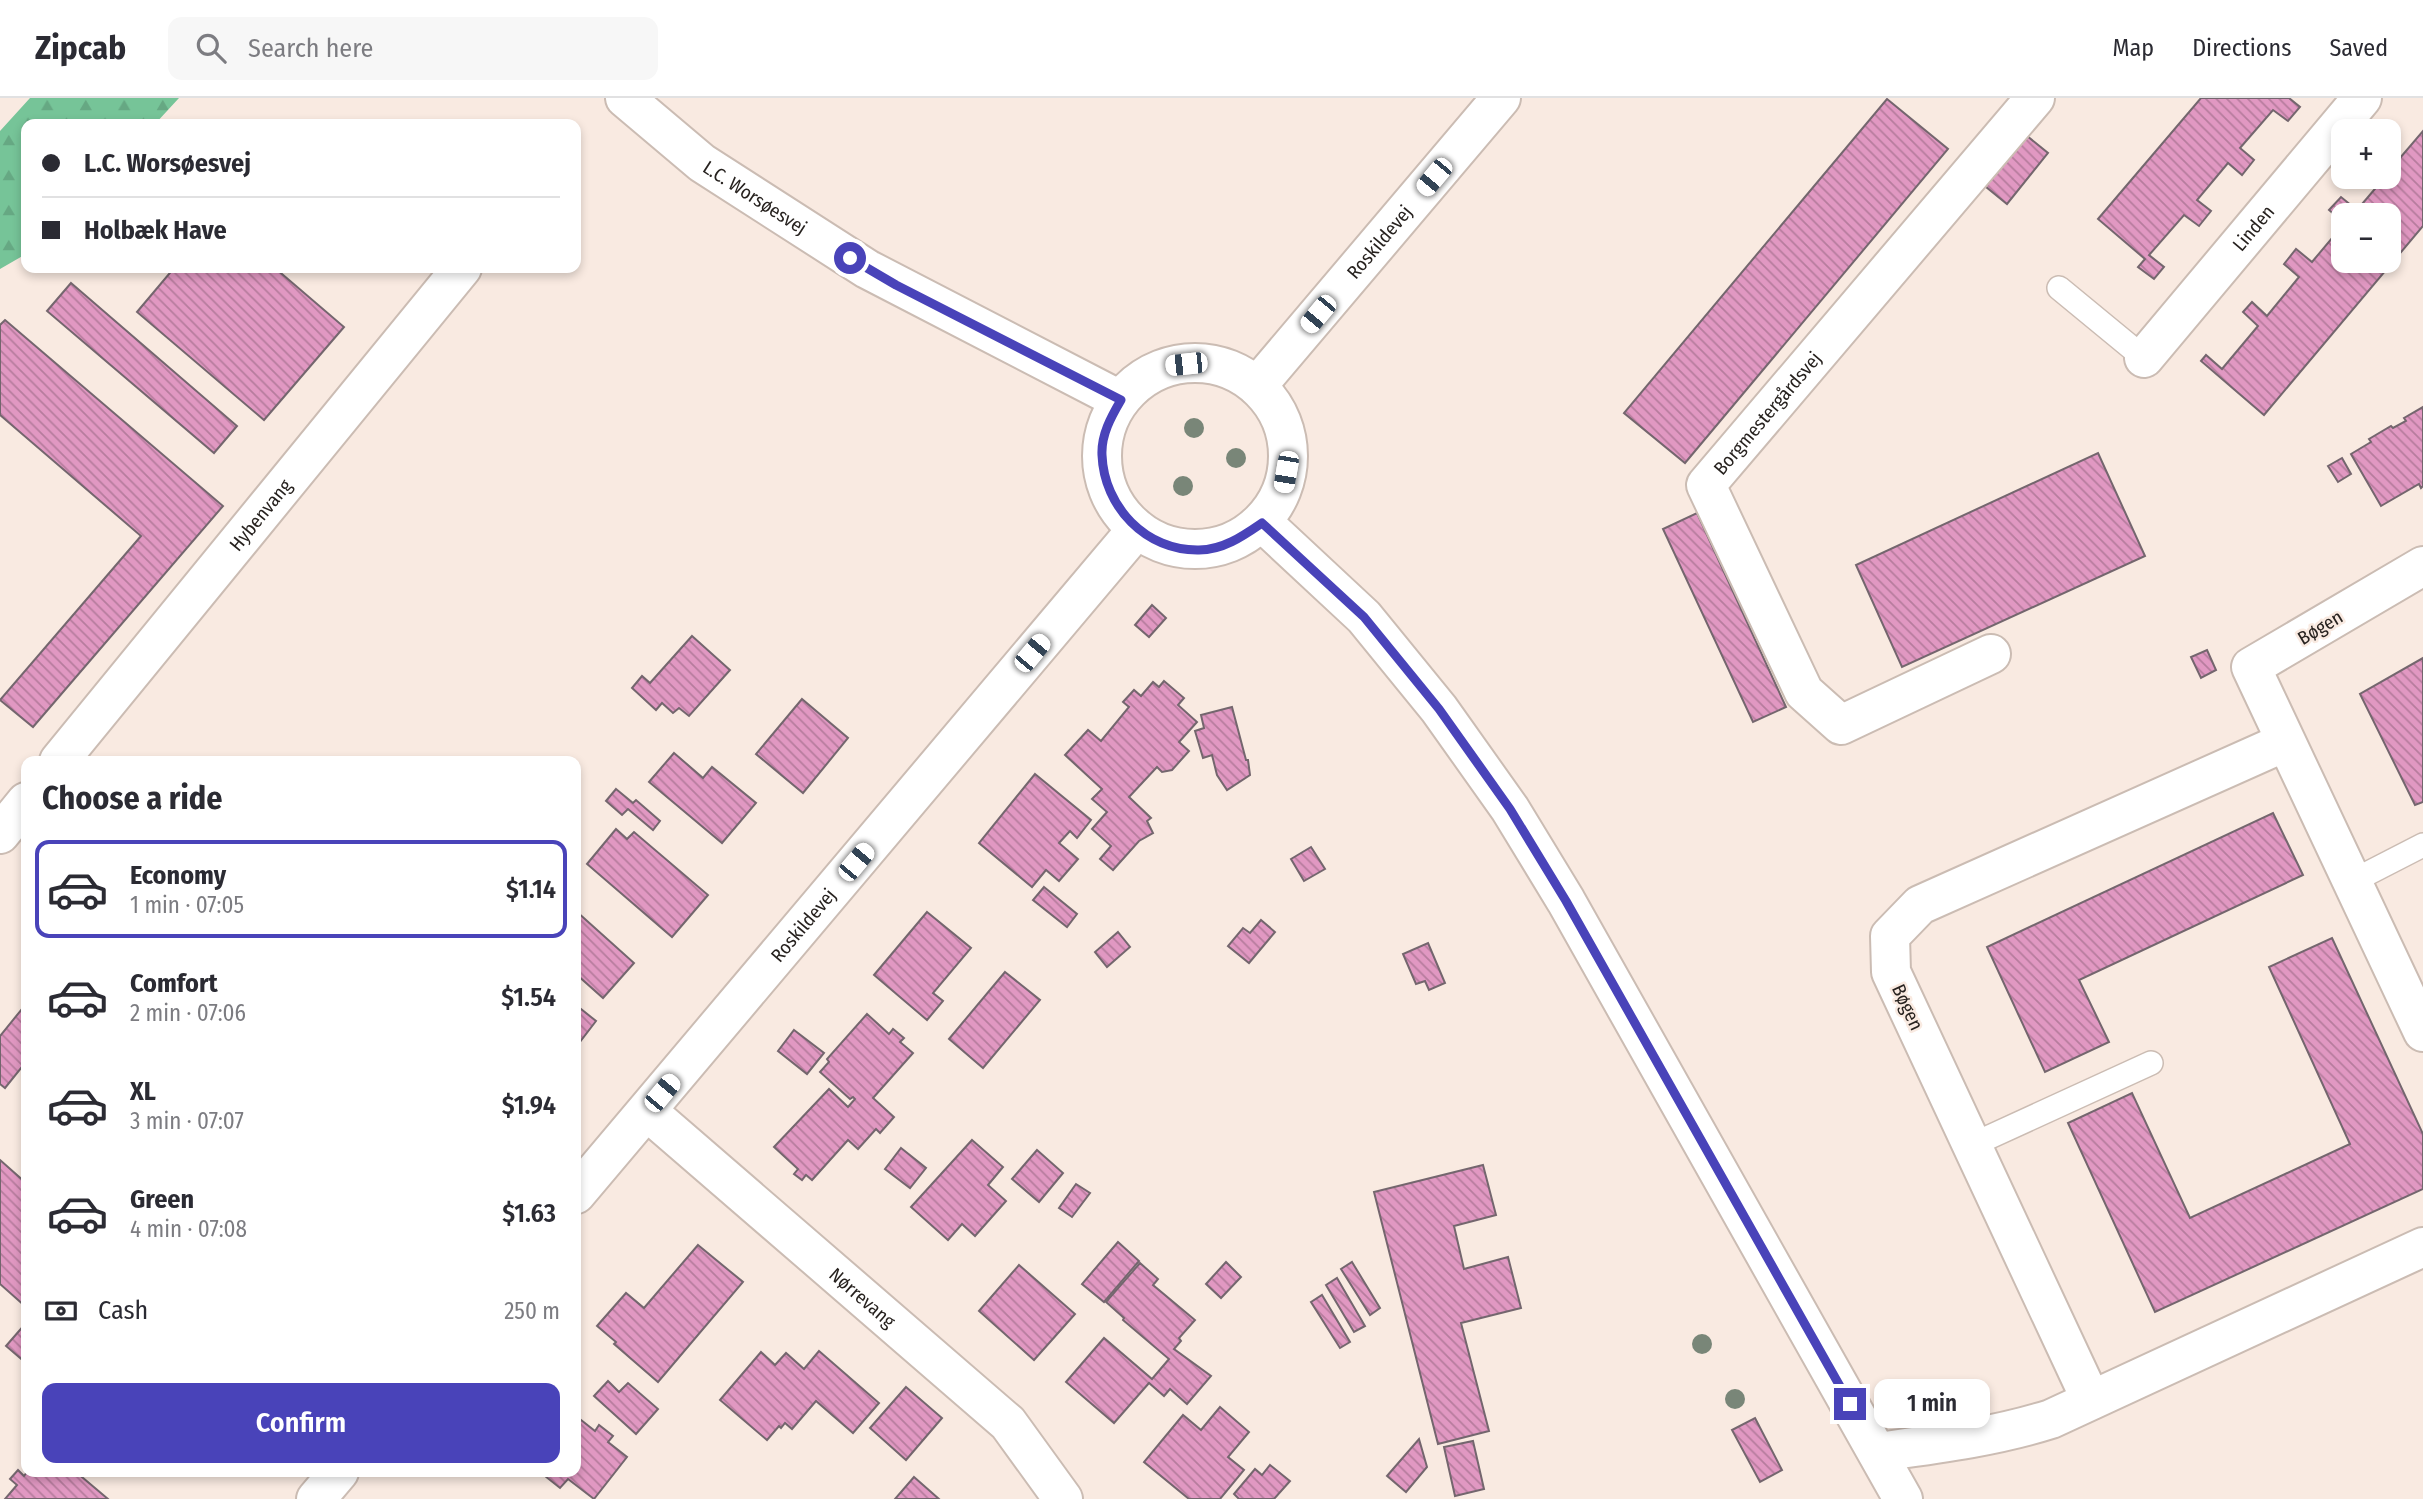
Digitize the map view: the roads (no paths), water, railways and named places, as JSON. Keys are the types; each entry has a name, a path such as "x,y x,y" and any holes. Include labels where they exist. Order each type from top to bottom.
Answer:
{"street":[{"name":"L.C. Worsøesvej","path":"625,98 702,163 867,269 1121,400"},
{"name":"Roskildevej","path":"1257,386 1501,98"},
{"name":"Borgmestergårdsvej","path":"1991,654 1841,725 1804,692 1706,485 2035,98"},
{"name":"Linden","path":"2144,358 2362,98"},
{"name":"Hybenvang","path":"64,756 458,273"},
{"path":"1201,362 1231,369 1257,386 1281,416 1289,453 1283,491 1262,523 1234,542 1200,550 1167,545 1137,529 1117,508 1106,481 1102,453 1107,425 1121,400 1142,379 1170,366 1191,363 1201,362"},
{"path":"1262,523 1364,617 1439,709 1510,809 1573,913 1903,1499"},
{"name":"Roskildevej","path":"581,1188 1137,529"},
{"name":"Bøgen","path":"2423,566 2251,667 2423,1032"},
{"name":"Bøgen","path":"2091,1400 1891,972 1890,936 1920,905 2285,742"},
{"path":"0,834 21,808"},
{"name":"Nørrevang","path":"647,1111 1008,1423 1063,1499"},
{"path":"1878,1452 2011,1432 2051,1419 2423,1247"},
{"path":"316,1499 335,1477"}],"lane":[{"path":"2059,288 2144,358"},
{"path":"2351,882 2423,845"},
{"path":"1972,1146 2151,1063"}]}
